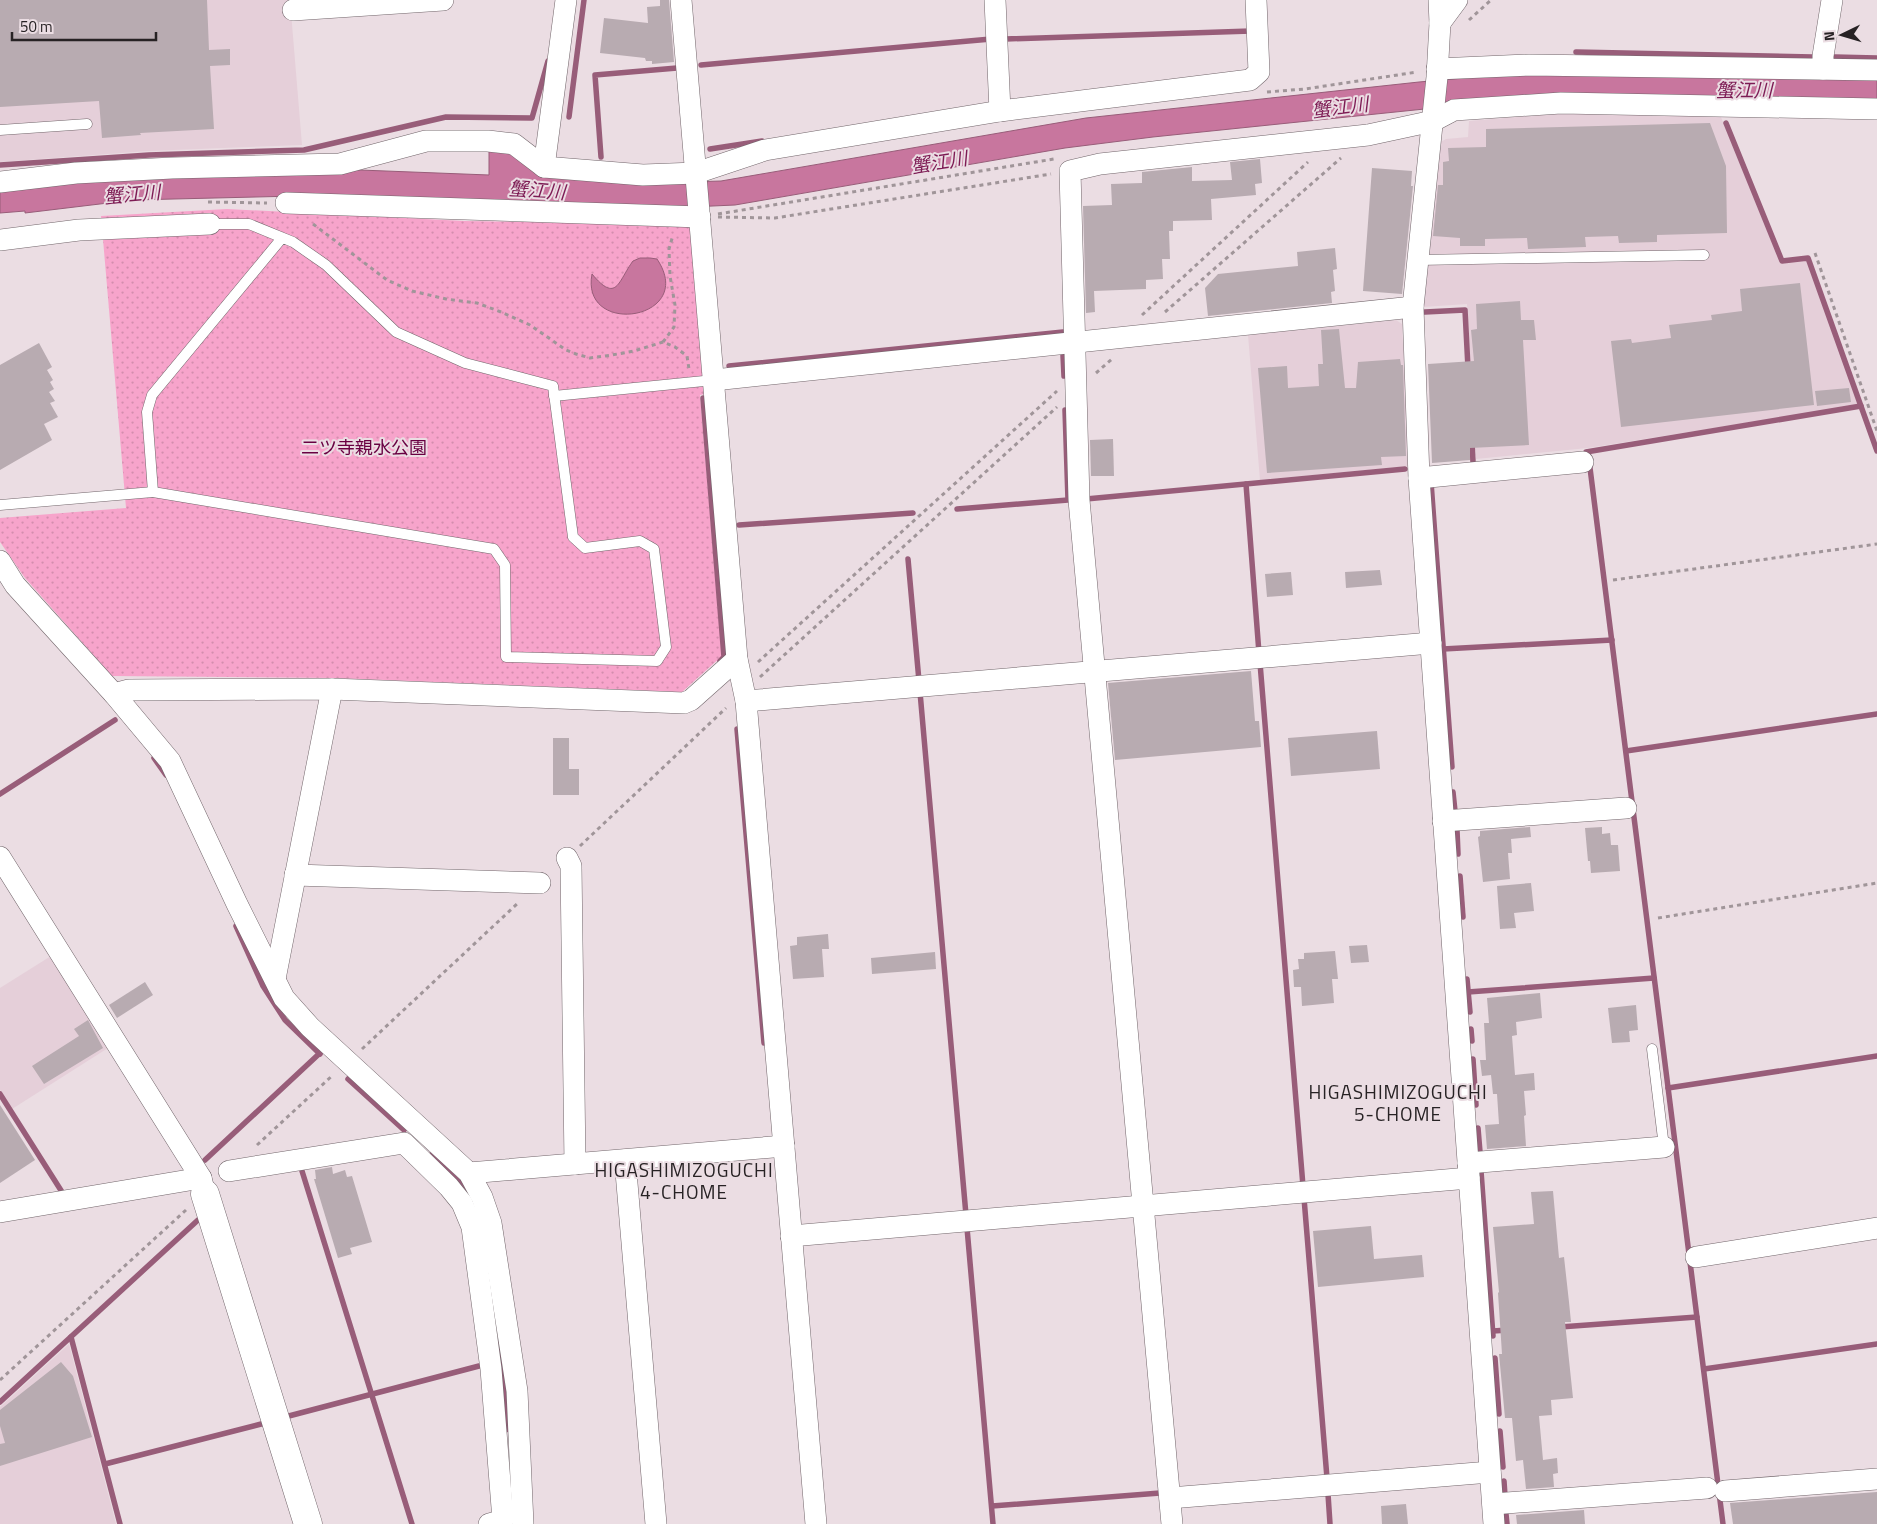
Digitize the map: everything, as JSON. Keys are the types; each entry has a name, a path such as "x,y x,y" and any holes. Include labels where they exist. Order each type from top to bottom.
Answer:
{"street":[{"path":"293,10 442,0"},
{"path":"544,167 566,0"},
{"path":"681,0 696,173 689,217 714,380 784,1146 816,1524"},
{"path":"995,0 1000,111"},
{"path":"0,182 76,174 172,168 340,164 426,141 488,141 514,144 544,167 643,175 696,173 765,150 1000,111 1250,80 1259,72 1256,0"},
{"path":"1439,0 1440,23 1437,73 1413,307 1419,478 1493,1514 1716,1490 1877,1479"},
{"path":"1440,23 1457,0"},
{"path":"1823,69 1823,56 1832,0"},
{"path":"1437,73 1530,65 1877,70"},
{"path":"1172,1524 1079,500 1066,165 1100,164 1368,135 1454,110 1561,103 1877,109"},
{"path":"286,203 689,217"},
{"path":"0,240 79,230 210,224"},
{"path":"714,380 1413,307"},
{"path":"1419,478 1583,462"},
{"path":"0,561 15,585 114,694 170,761 237,904 284,998 310,1028 469,1174 482,1196 491,1223 517,1391 523,1524"},
{"path":"114,694 129,690 332,689 684,703 742,682 1094,672 1430,643"},
{"path":"275,980 332,689"},
{"path":"1444,821 1626,808"},
{"path":"0,857 203,1186 308,1524"},
{"path":"567,858 571,866 575,1164"},
{"path":"296,875 540,883"},
{"path":"229,1171 404,1143 462,1202 472,1227 491,1369 503,1520 489,1524"},
{"path":"469,1174 784,1146"},
{"path":"791,1236 1143,1206 1664,1147"},
{"path":"625,1160 656,1524"},
{"path":"0,1212 203,1186"},
{"path":"1696,1256 1877,1228"},
{"path":"1170,1498 1490,1472"}],"lane":[{"path":"0,130 87,124"},
{"path":"0,505 153,492 494,549 504,564 506,657 657,660 666,647 654,549 640,541 585,548 573,537 553,386 465,363 396,332 326,265 293,242 249,224 210,224"},
{"path":"153,492 146,412 152,395 282,238"},
{"path":"1418,260 1704,255"},
{"path":"554,396 714,380"},
{"path":"1652,1049 1664,1147"}],"path":[{"path":"1116,338 1333,139"},
{"path":"689,217 775,218 1066,165"},
{"path":"689,217 1066,165"},
{"path":"286,203 387,280 412,291 446,299 477,303 501,312 530,325 566,350 590,358 634,352 662,342 674,327 675,305 670,276 669,249 689,217"},
{"path":"1815,253 1877,431"},
{"path":"662,342 675,347 687,356 690,382"},
{"path":"567,858 742,682 1075,375"},
{"path":"1613,580 1877,544"},
{"path":"257,1146 540,883"},
{"path":"1658,918 1877,883"},
{"path":"0,1380 203,1186"}],"shaded area":[{"path":"0,0 290,0 302,145 148,151 0,162"},
{"path":"1719,112 1780,263 1807,260 1858,405 1588,448 1476,459 1467,304 1423,307 1439,143 1446,139 1468,137 1469,121 1553,114"},
{"path":"1396,320 1402,324 1409,466 1260,480 1248,335"},
{"path":"51,956 108,1048 12,1109 0,1090 0,988"},
{"path":"69,1344 116,1524 0,1524 0,1407"}],"green space":[{"name":"二ツ寺親水公園","path":"227,209 464,221 688,225 693,230 705,394 700,395 722,656 682,692 335,678 112,676 25,578 0,542 0,518 126,508 101,216"}],"water":[{"name":"蟹江川","path":"1541,71 1877,78 1877,103 1444,107 1065,148 735,205 690,207 338,195 133,200 25,213 25,211 0,213 0,190 76,182 334,169 489,175 489,143 507,145 543,177 687,182 721,181 1086,118 1419,82"},
{"path":"640,258 657,259 665,280 662,296 651,307 635,313 618,313 603,307 593,294 592,274 600,283 612,288 620,282 633,261"}],"building":[{"path":"0,0 207,0 209,50 230,49 230,65 210,66 214,129 140,133 141,135 102,138 99,101 0,107"},
{"path":"660,0 669,0 674,62 652,64 652,61 646,61 645,58 600,53 604,18 648,23 647,7 660,6"},
{"path":"1710,123 1726,166 1727,233 1657,235 1657,242 1619,243 1618,236 1585,237 1586,247 1528,249 1527,238 1485,239 1485,246 1460,246 1460,238 1433,236 1438,185 1443,185 1443,162 1449,161 1448,148 1486,147 1486,129"},
{"path":"1260,159 1262,183 1255,184 1256,195 1211,199 1212,220 1173,221 1173,231 1169,231 1170,259 1162,259 1163,279 1146,280 1146,289 1094,291 1095,312 1086,313 1083,206 1112,205 1111,184 1142,183 1142,172 1192,167 1192,181 1232,180 1230,162"},
{"path":"1372,168 1412,171 1411,186 1413,186 1402,294 1363,291"},
{"path":"1335,248 1337,269 1333,270 1335,291 1331,292 1332,303 1208,316 1205,288 1218,274 1298,266 1297,252"},
{"path":"1800,283 1814,405 1621,427 1611,341 1631,339 1632,343 1671,338 1669,325 1712,320 1711,315 1742,311 1740,289"},
{"path":"1520,301 1521,320 1534,320 1536,340 1523,340 1529,445 1470,448 1470,460 1432,463 1428,364 1474,361 1471,330 1477,329 1476,304"},
{"path":"1339,329 1345,388 1356,388 1358,362 1400,359 1401,365 1403,365 1406,456 1381,457 1382,465 1267,473 1258,368 1287,366 1288,388 1319,386 1318,364 1323,364 1321,330"},
{"path":"39,343 52,367 47,370 53,380 50,382 54,389 49,392 55,401 50,403 58,417 44,424 52,440 0,470 0,365"},
{"path":"1849,388 1851,402 1817,406 1815,391"},
{"path":"1113,439 1114,476 1091,476 1090,440"},
{"path":"1380,570 1382,585 1346,588 1345,572"},
{"path":"1291,572 1293,595 1267,597 1265,574"},
{"path":"1251,671 1255,721 1259,721 1261,747 1115,760 1108,683"},
{"path":"1377,731 1380,769 1291,776 1288,738"},
{"path":"553,738 569,738 569,769 579,769 579,795 553,795"},
{"path":"1530,827 1531,837 1511,839 1512,853 1508,853 1510,879 1483,882 1478,837 1480,836 1480,831"},
{"path":"1602,827 1602,834 1610,833 1611,845 1618,845 1620,871 1591,873 1585,828"},
{"path":"1531,883 1534,911 1514,913 1516,928 1500,929 1497,886"},
{"path":"828,934 829,949 822,949 824,977 793,979 790,946 797,945 797,937"},
{"path":"1367,945 1369,962 1351,963 1349,946"},
{"path":"1335,951 1338,979 1332,979 1334,1003 1302,1006 1301,987 1294,987 1293,970 1299,969 1298,959 1304,959 1304,953"},
{"path":"935,952 936,969 872,974 871,958"},
{"path":"145,982 153,995 117,1018 109,1005"},
{"path":"1540,993 1542,1018 1516,1022 1517,1035 1512,1036 1515,1075 1534,1073 1535,1090 1524,1091 1526,1146 1487,1149 1485,1125 1499,1124 1497,1094 1493,1094 1491,1075 1482,1076 1480,1060 1486,1060 1484,1023 1489,1023 1487,998"},
{"path":"1636,1005 1638,1030 1629,1031 1630,1042 1612,1043 1608,1008"},
{"path":"88,1020 103,1048 44,1084 32,1066 79,1036 74,1029"},
{"path":"0,1105 35,1160 0,1183"},
{"path":"332,1167 333,1174 345,1170 347,1177 352,1176 372,1242 350,1248 352,1254 338,1258 314,1179 316,1179 315,1170"},
{"path":"1553,1191 1559,1258 1564,1257 1571,1322 1565,1322 1573,1398 1551,1400 1552,1415 1539,1416 1543,1460 1557,1458 1558,1473 1553,1474 1554,1487 1526,1489 1523,1460 1516,1461 1512,1418 1505,1418 1499,1354 1502,1354 1493,1227 1534,1224 1531,1192"},
{"path":"1371,1226 1374,1259 1422,1255 1424,1277 1318,1287 1313,1231"},
{"path":"61,1362 73,1376 92,1437 0,1466 0,1444 5,1443 0,1426 0,1410"},
{"path":"1877,1492 1877,1524 1733,1524 1730,1503"},
{"path":"1406,1504 1408,1524 1382,1524 1381,1506"},
{"path":"1584,1510 1585,1524 1517,1524 1516,1515"}],"waterway":[{"path":"569,117 584,0"},
{"path":"1006,39 1251,31"},
{"path":"701,65 991,39"},
{"path":"1576,52 1813,57"},
{"path":"1835,57 1877,58"},
{"path":"0,165 149,155 304,150 446,117 532,118 548,61"},
{"path":"601,157 595,75 677,68"},
{"path":"1726,123 1782,261 1808,258 1877,451"},
{"path":"710,149 762,141"},
{"path":"1425,312 1465,310 1468,368"},
{"path":"729,366 1063,332"},
{"path":"1063,355 1064,376"},
{"path":"703,398 724,657 720,661"},
{"path":"1586,452 1861,406"},
{"path":"957,509 1068,500 1065,410"},
{"path":"1472,442 1473,462"},
{"path":"1588,452 1723,1524"},
{"path":"1086,499 1405,469"},
{"path":"1431,482 1452,767"},
{"path":"1246,484 1259,653"},
{"path":"739,525 913,513"},
{"path":"908,559 919,681"},
{"path":"1443,649 1612,640"},
{"path":"1260,663 1303,1186"},
{"path":"920,692 966,1215"},
{"path":"1626,751 1877,714"},
{"path":"0,794 115,720"},
{"path":"737,729 764,1043"},
{"path":"154,758 166,775"},
{"path":"1453,792 1455,811"},
{"path":"1457,830 1458,854"},
{"path":"1460,876 1463,917"},
{"path":"236,926 263,986 285,1020 320,1054"},
{"path":"1468,992 1654,978"},
{"path":"1467,979 1470,1012"},
{"path":"1471,1029 1472,1041"},
{"path":"205,1160 320,1053"},
{"path":"1668,1088 1877,1056"},
{"path":"1473,1059 1476,1105"},
{"path":"348,1079 404,1130"},
{"path":"0,1094 62,1192"},
{"path":"1478,1128 1480,1152"},
{"path":"431,1155 469,1192"},
{"path":"302,1171 412,1524"},
{"path":"1481,1171 1493,1336"},
{"path":"1304,1198 1327,1478"},
{"path":"0,1402 198,1220"},
{"path":"967,1228 993,1524"},
{"path":"1560,1327 1697,1317"},
{"path":"1493,1331 1508,1330"},
{"path":"71,1337 120,1524"},
{"path":"499,1343 509,1430"},
{"path":"1704,1369 1877,1344"},
{"path":"1495,1358 1499,1414"},
{"path":"285,1417 479,1366"},
{"path":"105,1464 265,1423"},
{"path":"1500,1431 1503,1467"},
{"path":"1504,1481 1505,1496"},
{"path":"992,1506 1160,1493"},
{"path":"1328,1494 1330,1524"},
{"path":"1506,1514 1507,1524"}],"district":[{"name":"HIGASHIMIZOGUCHI 5-CHOME","path":"1398,1103"},
{"name":"HIGASHIMIZOGUCHI 4-CHOME","path":"684,1181"}]}
